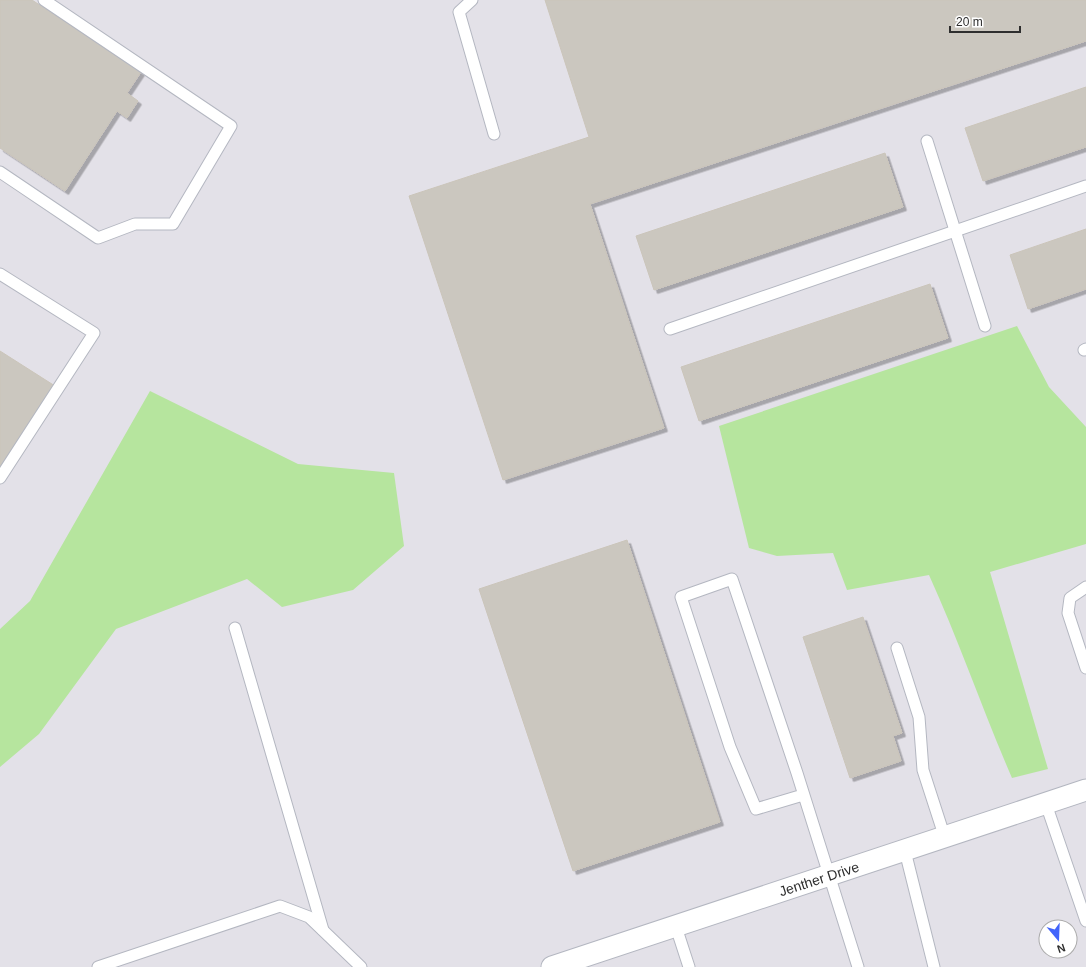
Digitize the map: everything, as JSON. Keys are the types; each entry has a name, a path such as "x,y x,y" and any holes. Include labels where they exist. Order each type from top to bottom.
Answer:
{"street":[{"name":"Jenther Drive","path":"552,967 1086,790"}],"lane":[{"path":"0,172 98,238 136,224 173,224 231,126 44,0"},
{"path":"472,0 459,12 494,134"},
{"path":"927,141 986,326"},
{"path":"670,329 1086,186"},
{"path":"0,274 94,333 0,478"},
{"path":"803,795 756,810 730,747 681,597 732,579 803,795 858,967"},
{"path":"1086,587 1070,598 1068,613 1086,668"},
{"path":"235,628 323,930"},
{"path":"897,648 919,717 923,770 945,838"},
{"path":"1046,804 1086,921"},
{"path":"905,851 934,967"},
{"path":"98,967 280,906 309,917 361,967"},
{"path":"676,927 689,967"}],"shaded area":[{"path":"0,0 1086,0 1086,967 0,967"}],"green space":[{"path":"1017,326 1049,387 1086,427 1086,544 990,572 1048,769 1012,778 951,625 929,575 847,590 833,553 777,556 749,548 719,426"},
{"path":"150,391 298,464 394,473 404,546 353,590 282,607 247,579 116,629 39,734 0,767 0,629 30,601"}],"building":[{"path":"0,0 32,0 141,72 127,93 138,101 127,118 117,111 65,191 0,148"},
{"path":"545,0 1086,0 1086,41 590,204 664,428 503,480 409,196 589,137"},
{"path":"1086,87 1086,147 983,181 965,128"},
{"path":"885,153 903,207 654,290 636,236"},
{"path":"1086,229 1086,289 1028,309 1010,255"},
{"path":"930,284 948,338 699,421 681,367"},
{"path":"0,351 55,386 0,468"},
{"path":"627,540 720,822 573,871 479,589"},
{"path":"863,617 902,733 893,736 901,761 850,778 803,637"}]}
